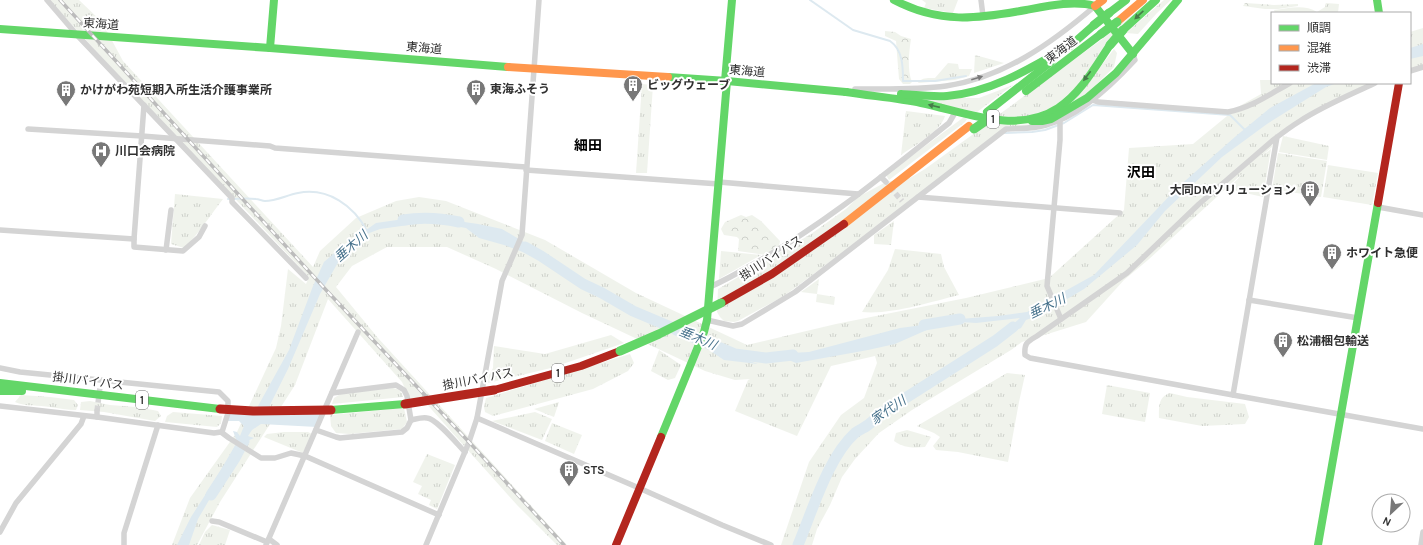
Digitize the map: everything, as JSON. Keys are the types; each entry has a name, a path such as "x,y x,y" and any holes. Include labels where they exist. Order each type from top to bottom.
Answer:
{"main road":[{"path":"270,48 274,0"},
{"path":"616,545 704,332 707,320 719,183 732,0"},
{"path":"894,0 933,16 946,17 983,16 1066,2 1081,1 1090,3 1133,54"},
{"path":"1094,6 1103,0"},
{"name":"東海道","path":"991,113 1094,25 1126,0"},
{"name":"東海道","path":"907,175 918,165 1101,34 1143,0"},
{"name":"1","path":"846,92 919,102 977,116 1013,122 1027,121 1041,117 1056,109 1068,100 1123,30 1156,0"},
{"path":"1027,121 1052,119 1087,98 1116,73 1178,0"},
{"path":"1377,0 1379,12"},
{"name":"東海道","path":"0,29 270,48 533,69 726,81 846,92"},
{"name":"1","path":"846,92 947,96 980,90 1000,84 1018,76 1074,43"},
{"path":"1318,545 1399,84"},
{"name":"掛川バイパス","path":"0,383 220,409 253,411 331,410 405,404 494,390 581,366 659,334 721,303 772,274 854,217 907,175"},
{"path":"0,378 27,381 64,390"},
{"path":"0,391 64,390"}],"street":[{"path":"47,0 77,35 232,198 232,202 306,278"},
{"path":"426,545 440,515 477,418 502,281 522,235 538,0"},
{"path":"982,0 983,16"},
{"path":"827,90 926,88 948,86 985,76 1022,59 1054,39 1094,6"},
{"path":"707,320 733,326 751,320 795,292 1006,129 1036,128 1060,121 1077,111 1125,71 1134,60 1133,54"},
{"path":"1411,71 1423,67"},
{"path":"1092,100 1098,102 1228,112 1252,105 1288,84"},
{"path":"1373,84 1300,120 1276,137 1199,204 1127,273 1062,319 1027,341 1024,348 1025,355 1030,358 1423,429"},
{"path":"144,105 134,246 183,251 198,237 205,226"},
{"path":"710,287 760,260 803,234 881,177 949,123 956,111"},
{"path":"1060,121 1060,140 1047,286 1062,319"},
{"path":"28,129 270,146 275,148 858,194"},
{"path":"1233,395 1276,137"},
{"path":"881,177 886,182"},
{"path":"918,197 1120,212"},
{"path":"902,201 906,206"},
{"path":"1378,207 1423,215"},
{"path":"166,250 171,210"},
{"path":"0,230 134,239"},
{"path":"1249,300 1358,318"},
{"path":"268,542 358,332"},
{"path":"0,368 219,392 228,401 228,413 222,432"},
{"path":"100,387 101,380"},
{"path":"316,430 340,438 402,432 407,428 411,420 407,396 404,390 396,385 332,393"},
{"path":"0,406 84,416 97,414 158,425 214,433 222,432 261,458 275,458 291,453 305,456 440,515"},
{"path":"0,532 16,503 81,424 84,416"},
{"path":"411,420 427,418 433,420 442,427 465,452"},
{"path":"477,418 771,545"},
{"path":"124,545 124,533 158,425"},
{"path":"212,521 219,522 277,545"},
{"path":"1421,545 1423,532"}],"green space":[{"path":"49,0 79,0 102,22 123,61 313,267 320,251 356,218 396,201 419,197 446,201 545,240 636,293 747,345 836,324 966,298 1049,278 1124,210 1129,148 1193,144 1238,107 1261,94 1260,80 1271,80 1271,84 1377,84 1362,89 1275,136 1272,147 1258,159 1271,149 1263,197 1228,189 1244,172 1124,280 1086,322 1022,342 912,410 879,433 855,459 842,477 830,505 817,529 812,545 781,545 809,462 841,415 864,398 877,363 875,356 831,366 797,436 735,411 748,380 750,379 735,380 705,371 582,313 496,269 447,247 387,247 352,266 336,287 378,338 567,545 557,545 517,505 424,401 410,399 402,382 328,299 295,385 220,502 197,545 172,545 190,498 237,432 276,348 281,326 288,269 306,284 309,277"},
{"path":"922,0 958,0 953,13 924,8 926,3"},
{"path":"1152,0 1073,90 1054,107 1027,117 997,116 1101,40"},
{"path":"1164,0 1171,0 1138,34 1126,33"},
{"path":"1245,3 1274,5 1298,4 1298,6 1265,9 1243,6"},
{"path":"1326,3 1339,4 1338,12 1317,12 1325,7"},
{"path":"1302,7 1317,12 1275,12 1274,10"},
{"path":"1423,28 1423,68 1411,73 1411,32"},
{"path":"885,31 895,32 901,36 911,39 909,67 912,82 910,84 903,84 899,79 896,41 885,36"},
{"path":"1114,49 1117,53 1114,67 1087,94 1074,101"},
{"path":"975,55 1004,63 974,73"},
{"path":"948,63 958,64 959,69 972,69 969,76 955,80 918,83 923,79 935,78"},
{"path":"642,84 653,85 647,173 636,173"},
{"path":"1013,85 977,112 906,98 979,98"},
{"path":"906,111 945,116 933,133 901,155"},
{"path":"964,117 967,119 965,122 889,180 886,175"},
{"path":"990,122 1018,125 1040,124 1006,127 784,296 738,321 724,321 720,317 717,312 718,289 811,234 846,209 858,197 886,182 910,178 925,169"},
{"path":"1283,136 1329,146 1327,160 1279,152"},
{"path":"1278,153 1327,161 1321,197 1272,189"},
{"path":"1328,165 1378,173 1372,205 1323,197"},
{"path":"175,194 223,199 184,248 171,244"},
{"path":"741,215 746,217 752,215 761,221 780,241 779,246 766,255 738,251 739,239 737,237 724,235 721,229 725,222"},
{"path":"894,221 891,245 874,244 874,235"},
{"path":"895,249 941,254 944,267 959,295 898,310 885,312 862,312 888,270"},
{"path":"721,251 761,255 719,279"},
{"path":"819,279 817,294 801,292"},
{"path":"817,294 835,297 834,305 816,302"},
{"path":"611,335 624,343 551,368 488,383 489,375 493,368 494,346 545,354"},
{"path":"659,350 681,365 675,378 668,380 651,371"},
{"path":"630,354 634,363 628,371 593,389 493,416 485,412 484,407 486,398"},
{"path":"1007,373 1025,375 1008,462 958,452 936,450 933,446 940,437 917,426"},
{"path":"1107,385 1150,393 1145,422 1102,414"},
{"path":"393,388 400,391 403,397 332,404 334,398 342,393"},
{"path":"1170,393 1187,397 1245,404 1249,417 1245,424 1202,426 1159,418 1159,406 1161,400"},
{"path":"21,395 74,400 78,405 76,410 73,410 19,404 15,402"},
{"path":"90,401 158,411 161,416 155,421 104,412 80,410 81,402"},
{"path":"559,402 554,417 534,409"},
{"path":"404,408 407,422 402,429 349,434 336,433 331,426 330,415"},
{"path":"173,412 222,416 221,423 217,427 165,422 167,416"},
{"path":"535,412 552,419 542,440 492,421"},
{"path":"552,423 582,435 574,454 545,441"},
{"path":"907,430 931,437 925,447 909,447 894,441 896,433"},
{"path":"308,432 312,434 303,453 264,437 267,434"},
{"path":"427,454 455,465 437,509 429,505 431,500 418,494 422,486 413,482"},
{"path":"212,525 230,530 225,545 199,545 205,532"}],"water":[{"path":"1423,44 1423,56 1411,59 1411,48"},
{"path":"1314,84 1334,84 1326,87 1267,124 1222,157 1165,211 1137,245 1084,289 1040,315 1026,320 1021,328 998,338 1020,318 976,323 946,321 1027,312 1094,275 1177,188 1270,108"},
{"path":"411,218 444,219 502,229 529,245 542,259 504,245 479,238 466,228 430,222 380,229 359,237 340,259 320,294 288,369 265,415 323,414 317,427 261,424 252,430 248,436 254,438 245,442 219,483 198,519 189,545 177,545 191,517 237,442 233,431 237,432 240,436 244,426 239,421 228,421 228,413 253,415 289,350 313,286 324,262 339,249 376,223"},
{"path":"938,323 929,329 895,344 868,350 796,363 779,356 790,353 809,352 900,328"},
{"path":"658,324 732,355 758,364 724,360 709,350 674,335"}],"waterway":[{"path":"810,0 853,30 890,41 898,49 900,54 903,70 903,81 935,81 966,76"},
{"path":"1005,133 1045,130 1064,123 1093,105 1230,115 1245,130"},
{"path":"228,199 257,199 269,201 298,193 320,193 339,200 347,206 362,222 367,231"},
{"name":"垂木川","path":"403,220 431,218 459,222"},
{"name":"垂木川","path":"525,247 583,284 633,311 735,354 766,358 793,355"},
{"name":"垂木川","path":"924,325 960,319"},
{"name":"家代川","path":"798,545 829,470 845,443 855,433 868,425 882,413 995,341 1013,327"},
{"name":"垂木川","path":"211,495 244,441"}],"tunnel":[{"path":"890,187 902,201"},
{"path":"97,411 100,387"}],"railway":[{"path":"60,0 327,291 564,545"}],"traffic: fast":[{"path":"270,48 274,0"},
{"path":"725,81 732,0"},
{"path":"894,0 911,8 927,13 958,17 991,16 1060,4 1087,4 1095,6 1133,54"},
{"path":"1109,13 1126,0"},
{"path":"1123,30 1156,0"},
{"path":"1032,121 1051,119 1087,98 1116,73 1178,0"},
{"path":"1377,0 1379,12"},
{"path":"1094,25 1109,13"},
{"path":"1101,34 1117,22"},
{"path":"1069,47 1094,25"},
{"path":"0,29 508,67"},
{"path":"1110,45 1123,30"},
{"path":"1026,91 1101,34"},
{"path":"901,94 947,96 964,94 981,89 1013,77 1074,43"},
{"path":"846,92 912,101 990,119 1008,121 1025,120 1042,116 1058,108 1074,95 1087,79 1110,45"},
{"path":"987,112 1052,61"},
{"path":"668,77 846,92"},
{"path":"661,437 704,332 707,320 727,81"},
{"path":"974,129 994,115"},
{"path":"1318,545 1378,203"},
{"path":"620,351 659,334 721,303"},
{"path":"0,383 220,409"},
{"path":"0,391 22,391"},
{"path":"331,410 405,404"}],"traffic: slow":[{"path":"1095,6 1103,0"},
{"path":"1117,22 1143,0"},
{"path":"508,67 668,77"},
{"path":"844,224 969,126"}],"traffic: jam":[{"path":"1378,203 1399,84"},
{"path":"721,303 772,274 844,224"},
{"path":"494,390 581,366 620,351"},
{"path":"405,404 494,390"},
{"path":"220,409 253,411 331,410"},
{"path":"616,545 661,437"}],"place":[{"name":"ビッグウェーブ","path":"633,102"},
{"name":"東海ふそう","path":"476,106"},
{"name":"かけがわ苑短期入所生活介護事業所","path":"66,107"},
{"name":"川口会病院","path":"101,168"},
{"name":"大同DMソリューション","path":"1310,207"},
{"name":"ホワイト急便","path":"1332,270"},
{"name":"松浦梱包輸送","path":"1283,358"},
{"name":"STS","path":"569,487"}],"district":[{"name":"細田","path":"588,145"},
{"name":"沢田","path":"1141,172"}]}
